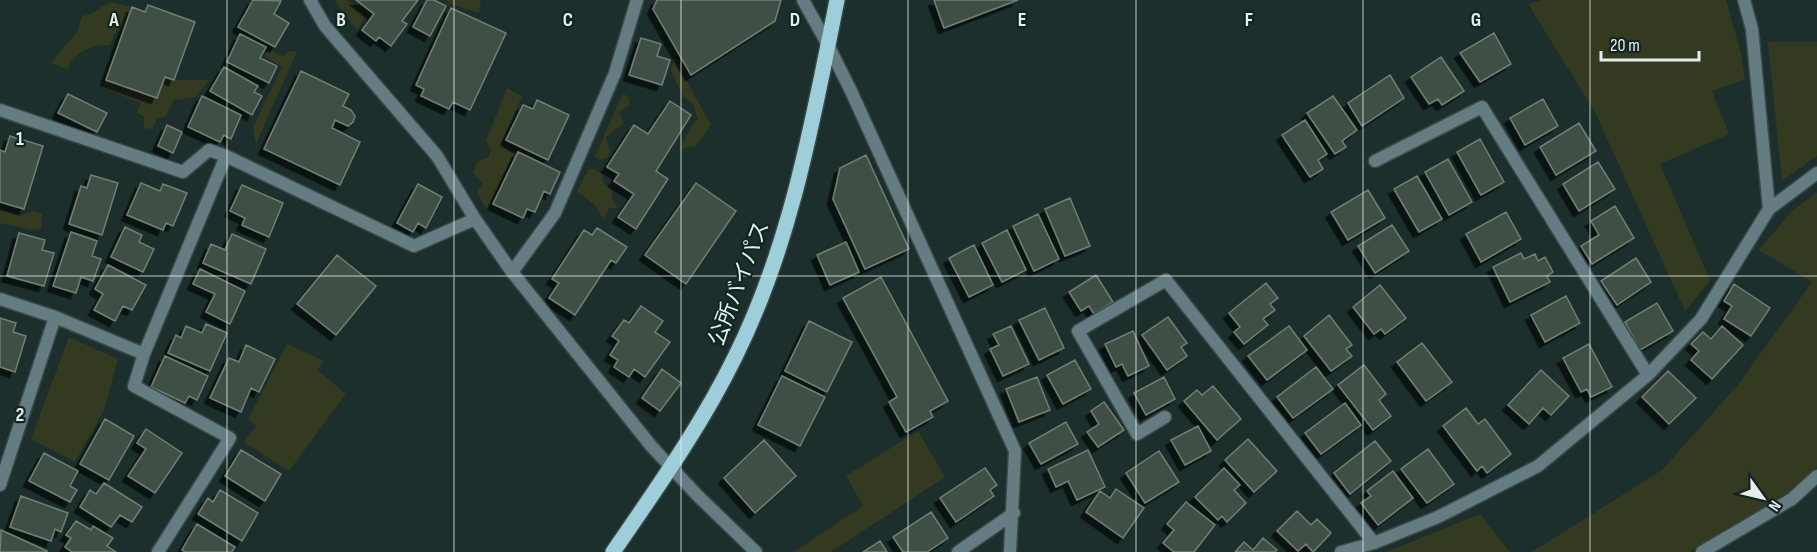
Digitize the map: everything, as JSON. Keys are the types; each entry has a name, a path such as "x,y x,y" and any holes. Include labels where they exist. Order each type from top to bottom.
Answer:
{"main road":[{"name":"公所バイパス","path":"613,552 671,469 705,414 737,353 773,266 801,169 837,0"}],"street":[{"path":"310,0 325,26 437,156 475,219 512,272 671,469 756,552"},
{"path":"512,272 555,213 615,74 637,0"},
{"path":"803,0 828,45 1016,451 1010,552"},
{"path":"1744,0 1752,29 1769,209"},
{"path":"1375,161 1482,107 1648,375"},
{"path":"0,110 183,172 209,150 414,246 475,219"},
{"path":"158,552 230,438 134,386 144,354 226,156"},
{"path":"1341,552 1374,543 1438,517 1538,466 1648,375 1701,319 1769,209 1817,173"},
{"path":"1165,417 1137,434 1078,331 1166,280 1374,543"},
{"path":"0,298 55,317 144,354"},
{"path":"0,484 55,317"},
{"path":"1702,552 1792,499 1817,477"},
{"path":"958,552 1014,513"}],"green space":[{"path":"334,0 347,0 366,16 357,30"},
{"path":"445,0 481,0 479,13 451,4"},
{"path":"1542,0 1726,0 1741,53 1745,79 1712,91 1729,134 1660,164 1710,281 1685,311 1595,112 1528,4"},
{"path":"111,2 132,7 123,32 116,31 110,45 96,46 79,53 67,69 51,63 77,32 82,16"},
{"path":"1768,42 1817,42 1817,156 1782,181"},
{"path":"268,49 285,57 288,51 297,51 256,144 253,127 282,67 265,56"},
{"path":"674,58 711,125 696,146 680,149 691,127 698,119 693,104 682,96 671,70"},
{"path":"165,77 174,80 210,80 195,97 174,100 166,116 157,119 152,129 144,128 144,117 137,113 141,103 103,88 106,80"},
{"path":"507,88 522,96 501,145 513,155 487,210 477,192 483,184 473,173 477,162 489,157 491,149 486,141"},
{"path":"623,93 629,98 629,105 618,113 622,117 623,124 606,137 610,151 608,157 599,160 595,156"},
{"path":"589,169 602,174 604,184 612,191 617,208 609,208 603,219 595,205 577,191"},
{"path":"1817,192 1817,467 1789,492 1689,552 1532,552 1662,470 1737,386 1812,282 1759,250 1792,211"},
{"path":"0,209 20,216 32,211 42,214 41,229 32,230 0,223"},
{"path":"69,337 118,359 104,410 75,462 31,439"},
{"path":"287,344 324,361 317,370 346,394 289,471 244,442 256,426 248,419"},
{"path":"918,431 945,477 831,552 794,552 863,506 846,476"},
{"path":"1480,514 1510,552 1386,552"}],"building":[{"path":"253,0 281,1 274,14 289,23 275,47 238,27"},
{"path":"356,0 418,0 402,21 407,24 391,46 379,37 376,41 362,30 374,14"},
{"path":"427,0 434,0 446,6 430,36 413,27"},
{"path":"657,0 781,0 775,21 691,75 653,9"},
{"path":"934,0 1018,0 944,28"},
{"path":"148,5 195,22 174,80 165,77 157,98 106,80 132,7 145,12"},
{"path":"451,8 506,33 470,110 453,102 449,109 421,96 424,89 416,85"},
{"path":"1494,33 1511,64 1480,82 1460,53"},
{"path":"240,34 266,47 260,58 277,66 269,83 227,62"},
{"path":"641,38 661,44 657,56 670,60 662,85 629,75"},
{"path":"1441,57 1464,91 1442,105 1438,99 1429,104 1411,77"},
{"path":"224,67 258,86 254,92 262,96 252,115 210,91"},
{"path":"301,71 349,94 343,106 351,110 355,116 353,122 348,126 335,120 332,128 360,142 340,185 264,149"},
{"path":"1390,75 1404,98 1362,126 1348,103"},
{"path":"68,94 107,113 97,132 58,113"},
{"path":"202,96 241,115 231,139 224,135 220,142 188,127"},
{"path":"1333,96 1357,130 1342,141 1346,147 1335,154 1307,113"},
{"path":"1543,99 1558,126 1525,145 1510,118"},
{"path":"537,100 569,115 548,160 506,140 523,105 533,109"},
{"path":"670,101 691,115 656,171 668,179 636,229 618,217 634,194 614,181 619,174 607,167 634,125 648,134"},
{"path":"1305,120 1327,154 1318,160 1323,169 1310,177 1282,135"},
{"path":"1579,123 1596,151 1556,175 1540,147"},
{"path":"167,125 182,132 173,153 158,146"},
{"path":"10,136 43,146 24,209 0,202 0,150 5,152"},
{"path":"1480,139 1504,182 1481,195 1457,152"},
{"path":"518,152 560,172 550,194 544,191 535,212 527,209 523,218 493,204"},
{"path":"866,155 909,249 865,269 833,199 840,168"},
{"path":"1448,159 1472,202 1449,215 1425,172"},
{"path":"1598,162 1615,189 1579,211 1563,184"},
{"path":"91,175 118,183 102,235 69,224 81,186 87,188"},
{"path":"1417,176 1442,219 1419,232 1394,189"},
{"path":"141,183 160,191 163,184 187,193 173,226 166,223 163,230 127,215"},
{"path":"696,183 736,211 686,284 645,255"},
{"path":"418,184 442,197 426,228 418,223 413,232 397,223"},
{"path":"242,185 283,203 269,237 242,225 245,218 230,211"},
{"path":"1368,190 1385,218 1348,240 1331,212"},
{"path":"1070,198 1090,246 1065,256 1045,209"},
{"path":"1615,206 1634,238 1592,264 1581,246 1599,235 1591,221"},
{"path":"1506,212 1521,239 1481,262 1466,234"},
{"path":"1038,214 1059,259 1034,271 1013,226"},
{"path":"1392,225 1409,251 1375,273 1358,246"},
{"path":"125,227 142,235 139,242 154,249 143,272 111,257"},
{"path":"597,228 627,247 616,263 611,260 575,315 549,298 559,283 552,279 584,230 592,235"},
{"path":"1007,230 1026,270 1002,282 982,243"},
{"path":"71,232 97,241 92,256 101,259 93,281 81,277 76,293 53,286"},
{"path":"19,233 45,240 42,250 54,253 44,286 7,276"},
{"path":"232,234 266,249 251,284 203,263 211,244 225,250"},
{"path":"846,242 859,272 830,285 817,255"},
{"path":"974,245 993,285 969,297 949,258"},
{"path":"1521,253 1524,259 1535,254 1538,261 1545,257 1553,272 1547,276 1550,282 1510,302 1493,267"},
{"path":"337,255 376,286 336,335 297,304"},
{"path":"1636,258 1651,282 1617,305 1601,281"},
{"path":"108,265 146,285 132,310 123,306 115,321 94,310 103,294 95,289"},
{"path":"200,269 245,291 230,324 206,312 215,294 193,284"},
{"path":"1096,275 1113,302 1094,314 1089,306 1081,311 1069,292"},
{"path":"881,277 948,401 930,411 933,417 906,432 889,402 897,397 843,298"},
{"path":"1266,283 1278,298 1270,304 1275,310 1263,319 1268,325 1244,344 1234,332 1240,327 1229,313"},
{"path":"1734,284 1770,308 1751,336 1724,319 1732,306 1724,301"},
{"path":"1380,285 1406,318 1385,334 1381,329 1374,334 1353,307"},
{"path":"1566,296 1580,323 1545,342 1531,315"},
{"path":"1657,303 1673,331 1640,350 1625,322"},
{"path":"641,306 663,321 655,332 670,342 645,377 634,369 629,377 614,367 618,360 610,355 619,341 612,336 624,320 629,323"},
{"path":"1045,308 1064,348 1039,360 1019,320"},
{"path":"1329,315 1352,345 1346,349 1352,356 1331,371 1304,336"},
{"path":"1168,317 1187,343 1181,347 1187,356 1167,370 1142,335"},
{"path":"0,318 16,323 13,332 26,336 15,372 0,367"},
{"path":"809,321 852,342 827,392 785,371"},
{"path":"206,324 227,333 210,371 168,353 176,335 181,338 186,326 202,333"},
{"path":"1011,326 1029,364 1003,376 990,349 999,345 993,334"},
{"path":"1289,326 1307,350 1267,380 1248,356"},
{"path":"1722,326 1743,345 1712,379 1691,360 1699,351 1691,344 1703,332 1711,339"},
{"path":"1133,331 1149,366 1128,376 1122,364 1116,367 1105,344"},
{"path":"1422,343 1452,382 1426,401 1397,362"},
{"path":"1589,344 1612,387 1591,397 1587,389 1581,392 1563,358"},
{"path":"246,345 275,359 259,392 251,388 241,412 210,398 229,358 239,362"},
{"path":"165,356 208,376 197,400 189,396 185,403 151,387"},
{"path":"1075,360 1091,389 1063,404 1047,375"},
{"path":"1364,365 1386,394 1379,400 1391,416 1373,430 1338,385"},
{"path":"1316,367 1333,389 1293,418 1277,397"},
{"path":"662,369 681,383 660,411 642,398"},
{"path":"1541,370 1569,396 1551,415 1543,408 1529,424 1508,405"},
{"path":"1668,371 1696,398 1669,424 1642,397"},
{"path":"782,376 825,397 800,446 758,425"},
{"path":"1037,377 1050,410 1019,422 1006,389"},
{"path":"1164,377 1175,399 1146,415 1134,393"},
{"path":"1213,386 1241,419 1217,440 1184,401 1197,390 1202,395"},
{"path":"1104,402 1124,430 1098,447 1087,432 1099,424 1091,411"},
{"path":"1345,403 1361,425 1321,454 1305,433"},
{"path":"1466,408 1478,424 1485,419 1511,454 1487,473 1482,466 1477,471 1443,426"},
{"path":"105,419 134,436 109,480 80,464"},
{"path":"1066,422 1078,444 1041,464 1029,443"},
{"path":"1198,426 1211,451 1185,465 1171,440"},
{"path":"146,429 182,453 155,493 128,476 146,449 137,443"},
{"path":"1248,439 1277,471 1254,492 1225,460"},
{"path":"764,440 796,476 755,513 724,478"},
{"path":"1375,441 1391,461 1350,494 1334,473"},
{"path":"1428,449 1454,484 1427,503 1401,469"},
{"path":"241,450 281,474 265,501 225,476"},
{"path":"1088,450 1105,487 1077,500 1068,481 1056,487 1048,469"},
{"path":"1159,451 1179,482 1145,503 1126,473"},
{"path":"44,453 78,471 70,486 77,490 70,502 29,481"},
{"path":"985,468 997,485 990,490 994,496 956,522 940,498"},
{"path":"1224,468 1240,485 1234,490 1246,503 1227,522 1222,516 1218,520 1195,497"},
{"path":"1393,471 1413,498 1378,525 1361,503 1371,496 1367,491"},
{"path":"104,483 142,507 132,522 120,515 111,527 80,507 90,490 96,494"},
{"path":"1116,489 1144,508 1123,538 1086,512 1100,491 1110,498"},
{"path":"220,490 258,513 242,541 198,514 208,498 213,502"},
{"path":"21,496 68,513 61,532 55,529 51,541 10,527"},
{"path":"1186,502 1215,525 1194,552 1174,552 1163,543 1174,530 1167,524"},
{"path":"1297,511 1311,525 1317,519 1331,533 1313,552 1306,544 1298,551 1277,531"},
{"path":"931,512 948,538 927,552 903,552 893,537"},
{"path":"76,521 91,530 93,526 113,538 107,546 116,552 72,552 65,547 71,538 66,535"},
{"path":"197,524 235,547 232,552 185,552 182,550"},
{"path":"1,530 47,551 47,552 0,552"},
{"path":"1263,538 1277,550 1275,552 1235,552 1244,542 1253,550"},
{"path":"880,541 887,552 863,552"}]}
